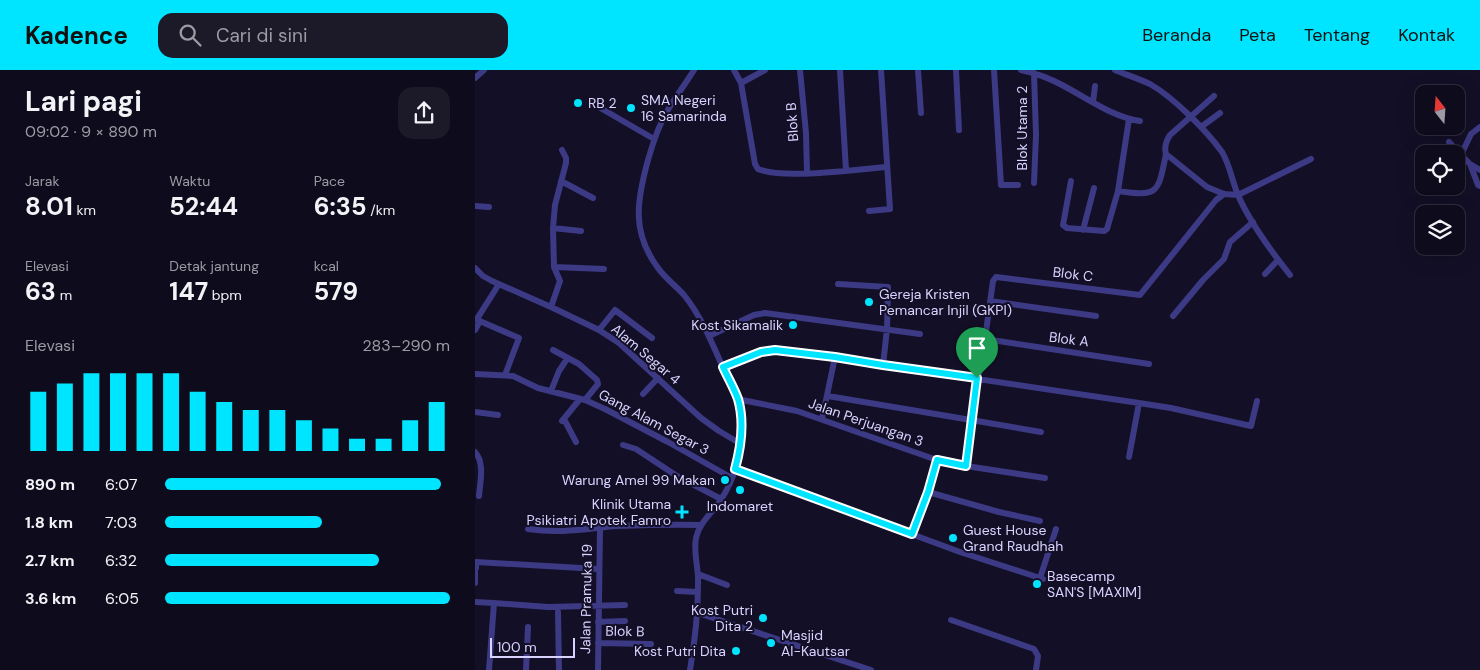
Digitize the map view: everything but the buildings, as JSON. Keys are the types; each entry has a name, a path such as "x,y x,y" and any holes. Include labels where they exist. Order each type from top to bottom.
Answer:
{"street":[{"path":"475,78 484,70"},
{"path":"691,670 698,613 698,574 695,540 700,525 721,499 732,478 741,444 742,424 737,399 709,336 693,307 658,268 642,240 639,224 639,190 654,139 668,109 694,70"},
{"path":"734,70 741,83 756,167 761,170 775,172 887,167"},
{"path":"741,83 765,70"},
{"name":"Blok B","path":"800,70 806,133 807,172"},
{"path":"840,70 847,170"},
{"path":"869,211 890,209 881,70"},
{"path":"918,70 921,114"},
{"path":"956,70 959,130"},
{"path":"993,70 1001,185 1018,185"},
{"path":"1021,70 1061,84 1129,120 1141,121"},
{"path":"1115,70 1151,85 1190,116 1201,128 1224,157 1238,195 1253,222 1278,260 1290,274"},
{"name":"Blok Utama 2","path":"1034,73 1036,135 1034,184"},
{"path":"1093,102 1095,86"},
{"path":"1118,191 1143,194 1152,193 1157,189 1166,154 1167,140 1170,135 1214,96"},
{"path":"597,106 654,139"},
{"path":"1201,128 1220,114"},
{"path":"1071,181 1063,223 1067,228 1101,232 1107,229 1118,191 1129,120"},
{"path":"1465,147 1471,134 1480,127"},
{"path":"1449,142 1452,145"},
{"path":"551,307 560,281 554,267 553,228 555,205 566,158 562,150"},
{"path":"1166,154 1207,188 1223,194 1238,195 1311,159"},
{"path":"1465,159 1480,170"},
{"path":"1470,164 1480,186"},
{"path":"561,181 593,198"},
{"path":"1083,230 1093,188"},
{"name":"Blok C","path":"990,301 993,281 997,277 1137,295 1144,290 1216,200 1223,194"},
{"path":"475,206 489,208"},
{"path":"1173,316 1224,259 1230,242 1253,222"},
{"path":"553,228 581,231"},
{"path":"1265,274 1278,260"},
{"path":"554,267 604,268"},
{"name":"Alam Segar 4","path":"475,268 483,276 599,330 619,343 701,418 741,444"},
{"path":"475,330 477,320 499,284"},
{"path":"838,284 888,287 887,329 883,365"},
{"path":"966,466 977,378 985,340 990,301 1096,316"},
{"path":"599,330 615,310 652,338"},
{"path":"709,336 754,315 765,313 919,334"},
{"path":"477,320 519,338 505,375"},
{"name":"Blok A","path":"985,340 1149,364"},
{"path":"553,350 579,364 598,381 598,384 563,420 576,442"},
{"path":"723,367 761,352 775,350 835,357 1171,408 1251,426 1257,401"},
{"path":"822,419 835,357"},
{"path":"551,391 559,371 567,359"},
{"name":"Gang Alam Segar 3","path":"475,374 519,377 538,388 582,399 668,442 732,478"},
{"path":"643,394 658,378"},
{"path":"828,396 1041,432"},
{"name":"Jalan Perjuangan 3","path":"737,399 797,411 937,460 1045,478"},
{"path":"1129,457 1139,403"},
{"path":"475,412 499,415"},
{"path":"623,445 637,449 677,476 721,499"},
{"path":"475,452 479,456 481,464 479,496"},
{"path":"912,534 928,492 937,460"},
{"path":"735,469 960,552 1042,579 1056,529"},
{"path":"928,492 999,512 1040,520"},
{"path":"528,529 558,532 629,526 700,525"},
{"name":"Jalan Pramuka 19","path":"598,670 600,529"},
{"path":"475,583 476,566 598,569"},
{"path":"698,574 727,585"},
{"path":"677,592 698,592"},
{"path":"475,602 548,606 625,605"},
{"path":"489,670 494,603"},
{"path":"558,612 559,670"},
{"path":"698,613 871,670"},
{"path":"951,620 1034,649 1038,656 1036,670"},
{"path":"598,622 625,621"},
{"path":"527,670 528,627"},
{"name":"Blok B","path":"598,643 651,644"}],"place":[{"name":"RB 2","path":"578,103"},
{"name":"SMA Negeri 16 Samarinda","path":"631,108"},
{"name":"Gereja Kristen Pemancar Injil (GKPI)","path":"869,302"},
{"name":"Kost Sikamalik","path":"793,325"},
{"name":"Warung Amel 99 Makan","path":"725,480"},
{"name":"Indomaret","path":"740,490"},
{"name":"Klinik Utama Psikiatri Apotek Famro","path":"682,512"},
{"name":"Guest House Grand Raudhah","path":"953,538"},
{"name":"Basecamp SAN'S [MAXIM]","path":"1037,584"},
{"name":"Kost Putri Dita 2","path":"763,618"},
{"name":"Masjid Al-Kautsar","path":"771,643"},
{"name":"Kost Putri Dita","path":"736,651"}],"route":[{"path":"775,350 835,357 977,378 966,466 937,460 928,492 912,534 735,469 741,444 742,424 737,399 723,367 761,352 775,350"}]}
